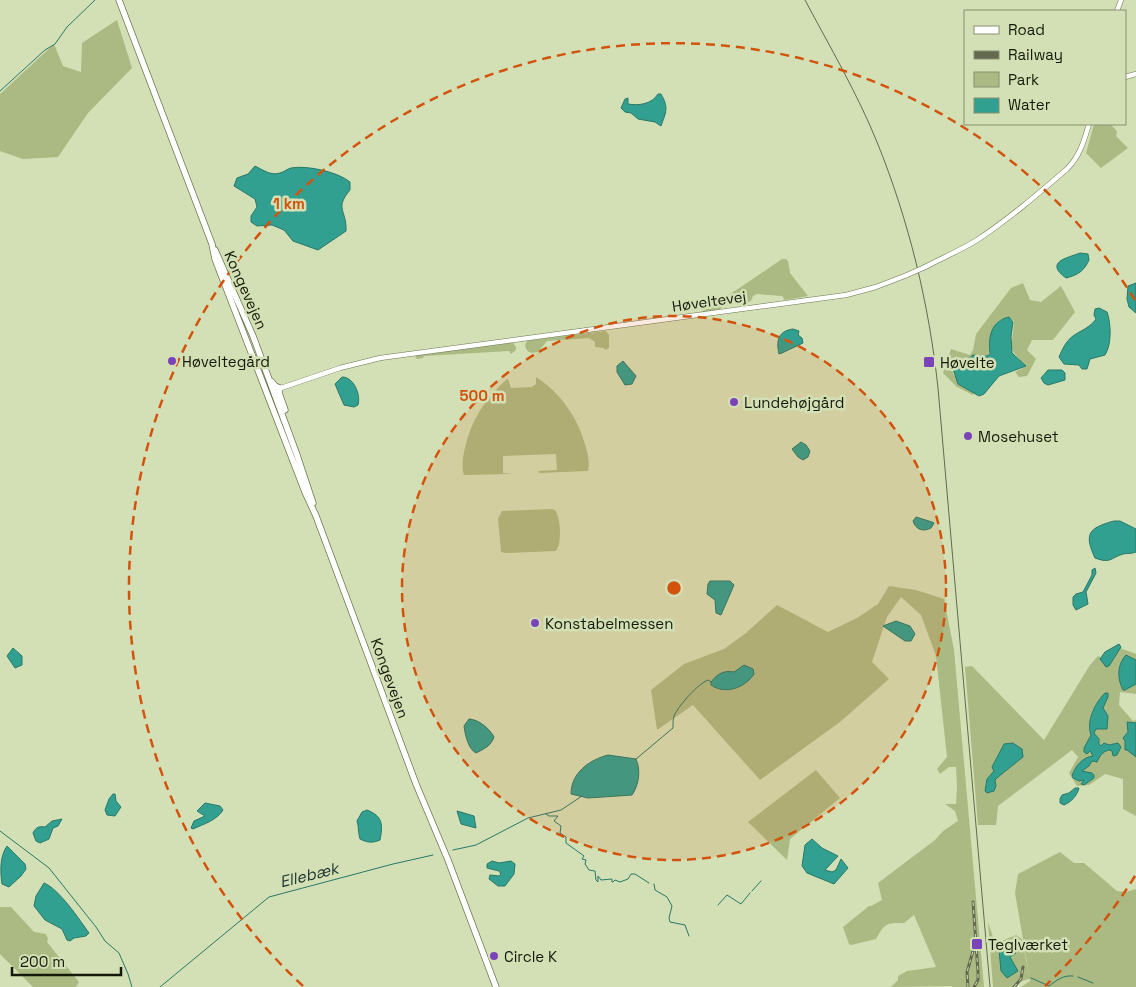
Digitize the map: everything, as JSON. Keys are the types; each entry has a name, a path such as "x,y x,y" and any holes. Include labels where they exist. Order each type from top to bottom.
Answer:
{"main road":[{"name":"Kongevejen","path":"119,0 212,244 254,336 268,374 279,393 316,516 442,848 450,875 494,987"},
{"name":"Kongevejen","path":"212,244 215,260 236,315 316,516"},
{"path":"236,315 253,347 268,388 277,390 271,398 273,409"}],"street":[{"name":"Høveltevej","path":"277,390 340,368 380,358 846,295 876,287 907,275 976,241 1022,207 1073,163 1081,150 1089,125"}],"green space":[{"path":"117,20 132,68 88,113 58,157 23,159 0,151 0,94 54,44 63,66 81,72 82,43"},
{"path":"1094,125 1111,125 1117,131 1116,136 1128,148 1101,168 1086,153"},
{"path":"782,259 788,261 790,273 808,296 785,300 782,296 757,294 748,302 727,303 720,309 700,313 741,287"},
{"path":"1023,283 1030,300 1041,302 1061,286 1075,312 1053,340 1032,340 1027,350 1036,359 1027,376 1019,377 1015,372 1027,366 1015,354 1011,346 1014,321 1009,317 1002,319 997,323 992,332 988,355 961,362 957,365 953,374 965,387 974,390 973,395 957,387 943,373 951,349 970,355 973,350 976,334 1011,288"},
{"path":"606,331 609,335 609,348 605,350 604,348 595,347 595,342 589,338 547,341 538,352 531,353 525,345 530,340"},
{"path":"513,343 516,350 511,354 509,351 424,356 417,359 415,357 417,355"},
{"path":"536,377 561,399 574,417 587,451 588,471 539,473 538,471 557,470 556,454 503,456 503,473 514,474 464,475 464,451 471,428 480,410 507,379 511,388 532,387 536,384"},
{"path":"555,510 560,524 560,537 556,551 501,552 498,519 502,511"},
{"path":"889,586 916,590 944,599 954,650 984,987 891,987 898,980 898,976 907,971 936,967 914,915 904,923 887,925 876,939 851,945 843,927 869,906 882,900 878,883 958,821 955,811 945,804 956,804 956,767 949,767 940,774 937,769 947,757 936,656 921,615 901,597 887,617 872,662 889,679 840,722 760,780 693,705 657,730 651,690 684,664 724,649 746,633 777,605 828,632 857,618 878,604"},
{"path":"1120,648 1136,654 1136,694 1120,692 1119,705 1133,721 1136,720 1136,816 1123,809 1123,779 1105,774 1089,785 1077,786 1069,773 1078,757 1072,750 998,806 996,825 978,825 965,667 972,666 1044,740 1090,665 1098,656 1111,662"},
{"path":"816,770 840,798 790,839 787,860 748,822"},
{"path":"1060,852 1074,863 1084,863 1117,891 1126,892 1136,889 1136,987 1021,987 1030,979 1017,982 1013,987 993,987 988,922 994,940 997,943 1016,935 1022,939 1029,974 1015,893 1018,874","holes":["1015,947 1010,957 1018,971 1007,978 1001,971 1001,966"]},
{"path":"0,907 11,907 34,932 46,934 47,942 79,982 76,987 33,987 0,954"}],"water":[{"path":"658,94 661,94 666,107 661,126 655,122 638,119 621,108 625,99 628,98 628,104 636,105 649,102"},
{"path":"255,166 273,174 281,173 291,168 314,168 345,178 350,182 350,190 345,196 342,206 346,231 318,250 293,241 284,230 272,225 257,226 251,222 251,216 257,207 255,199 234,186 237,178 248,174"},
{"path":"1080,253 1088,254 1089,260 1087,264 1080,272 1066,278 1060,273 1057,264"},
{"path":"1136,283 1136,313 1129,307 1127,299 1128,286"},
{"path":"1099,308 1107,312 1109,322 1110,339 1105,355 1090,359 1087,369 1082,369 1079,365 1064,364 1059,357 1064,346 1073,336 1094,322 1096,319 1094,315 1095,309"},
{"path":"1009,317 1013,322 1011,337 1012,353 1026,366 999,376 984,394 979,396 958,384 953,369 973,355 987,356 990,354 990,336 992,331 998,322"},
{"path":"793,329 799,331 798,335 802,338 803,343 779,354 779,337 784,332"},
{"path":"623,361 636,376 632,384 625,385 617,372 617,366"},
{"path":"1048,370 1062,370 1065,373 1065,380 1048,385 1044,383 1041,378"},
{"path":"342,377 350,380 356,387 359,401 358,405 354,407 344,405 335,384"},
{"path":"801,442 810,451 808,457 803,460 792,449"},
{"path":"916,517 934,523 931,528 920,529 913,521"},
{"path":"1120,521 1136,529 1136,552 1123,554 1110,560 1095,558 1089,538 1091,533 1099,526"},
{"path":"1095,568 1096,573 1086,592 1088,604 1076,610 1073,605 1073,597 1083,592 1092,575 1092,570"},
{"path":"710,581 730,581 734,585 721,615 716,613 715,600 707,594"},
{"path":"896,621 910,626 915,634 911,641 905,641 883,626"},
{"path":"1119,644 1121,647 1109,666 1106,667 1100,659 1105,652"},
{"path":"13,648 22,656 22,665 15,668 7,656"},
{"path":"1126,655 1136,660 1136,684 1123,690 1119,672 1121,663"},
{"path":"744,665 753,669 754,674 745,683 728,690 711,685 711,682 718,675 724,672 734,672"},
{"path":"1105,693 1108,693 1103,708 1108,716 1107,729 1096,729 1094,733 1099,739 1101,746 1104,743 1109,745 1118,743 1121,747 1117,755 1113,756 1112,751 1109,750 1102,754 1097,762 1092,761 1082,771 1094,775 1094,778 1084,785 1081,784 1084,780 1079,781 1072,776 1080,763 1086,758 1093,756 1090,751 1087,754 1084,752 1084,748 1091,735 1092,712"},
{"path":"469,719 483,725 494,737 489,745 476,753 469,745 465,733 464,726"},
{"path":"1127,722 1136,723 1136,757 1125,750 1123,738 1128,732"},
{"path":"1013,743 1022,749 1023,757 995,780 996,786 994,791 987,793 985,791 987,779 994,771 992,767 1004,744"},
{"path":"608,755 636,759 638,777 632,795 588,798 571,794 574,780 582,768 594,760"},
{"path":"1075,788 1079,788 1077,794 1069,802 1064,805 1060,803 1062,795 1069,793"},
{"path":"113,794 115,794 116,801 121,807 115,816 107,815 105,810"},
{"path":"205,803 220,806 223,810 210,821 193,829 191,828 194,821 205,816 197,811"},
{"path":"367,810 376,815 381,822 380,840 368,842 360,839 357,821 362,812"},
{"path":"457,811 474,816 476,828 461,824"},
{"path":"62,819 58,826 53,828 49,839 40,843 36,841 33,833 37,828 45,827 52,821"},
{"path":"812,839 822,848 838,856 825,870 832,872 836,870 841,859 848,868 834,884 807,873 802,866 805,845"},
{"path":"7,846 25,864 26,869 9,887 2,884 1,874 2,859"},
{"path":"492,861 499,863 511,861 515,864 514,874 505,886 498,886 489,879 490,875 499,876 501,874 499,871 487,868 487,864"},
{"path":"44,883 56,891 68,905 89,933 86,936 74,938 70,941 67,940 62,929 45,920 34,906 36,896"},
{"path":"1011,941 1014,943 1016,953 1010,957 1018,971 1007,978 1001,971 999,950 1006,942"}],"waterway":[{"path":"0,91 45,50 55,44 67,27 95,0"},
{"name":"Ellebæk","path":"636,759 673,728 674,716 689,695 704,682 708,680 711,682"},
{"name":"Ellebæk","path":"453,850 476,845 528,818 561,810 582,796"},
{"path":"546,814 558,816 554,821 561,826 560,833 566,837 566,843 584,856 582,859 586,860 585,864 589,870 595,871 598,882 598,876 601,880 612,879 612,882 615,880 620,882 628,879 631,874 635,874 649,883"},
{"name":"Ellebæk","path":"0,831 49,868 105,941 119,953 132,987"},
{"name":"Ellebæk","path":"160,987 269,897 433,855"},
{"path":"752,891 761,881"},
{"path":"654,884 655,890 667,897 672,906 670,922 685,925 689,936"},
{"path":"718,905 727,895 741,904 750,893"},
{"path":"1031,978 1049,986 1063,977 1073,976"},
{"path":"1078,977 1093,983"}],"tram line":[{"path":"805,0 843,70 877,142 908,232 929,325 938,388 990,987"}],"railway":[{"path":"973,902 978,972 978,980 974,987"},
{"path":"968,987 967,972 973,951"},
{"path":"1014,987 1021,979 1023,967"}],"place":[{"name":"Høveltegård","path":"172,361"},
{"name":"Høvelte","path":"929,362"},
{"name":"Lundehøjgård","path":"734,402"},
{"name":"Mosehuset","path":"968,436"},
{"name":"Konstabelmessen","path":"535,623"},
{"name":"Teglværket","path":"977,944"},
{"name":"Circle K","path":"494,956"}]}
